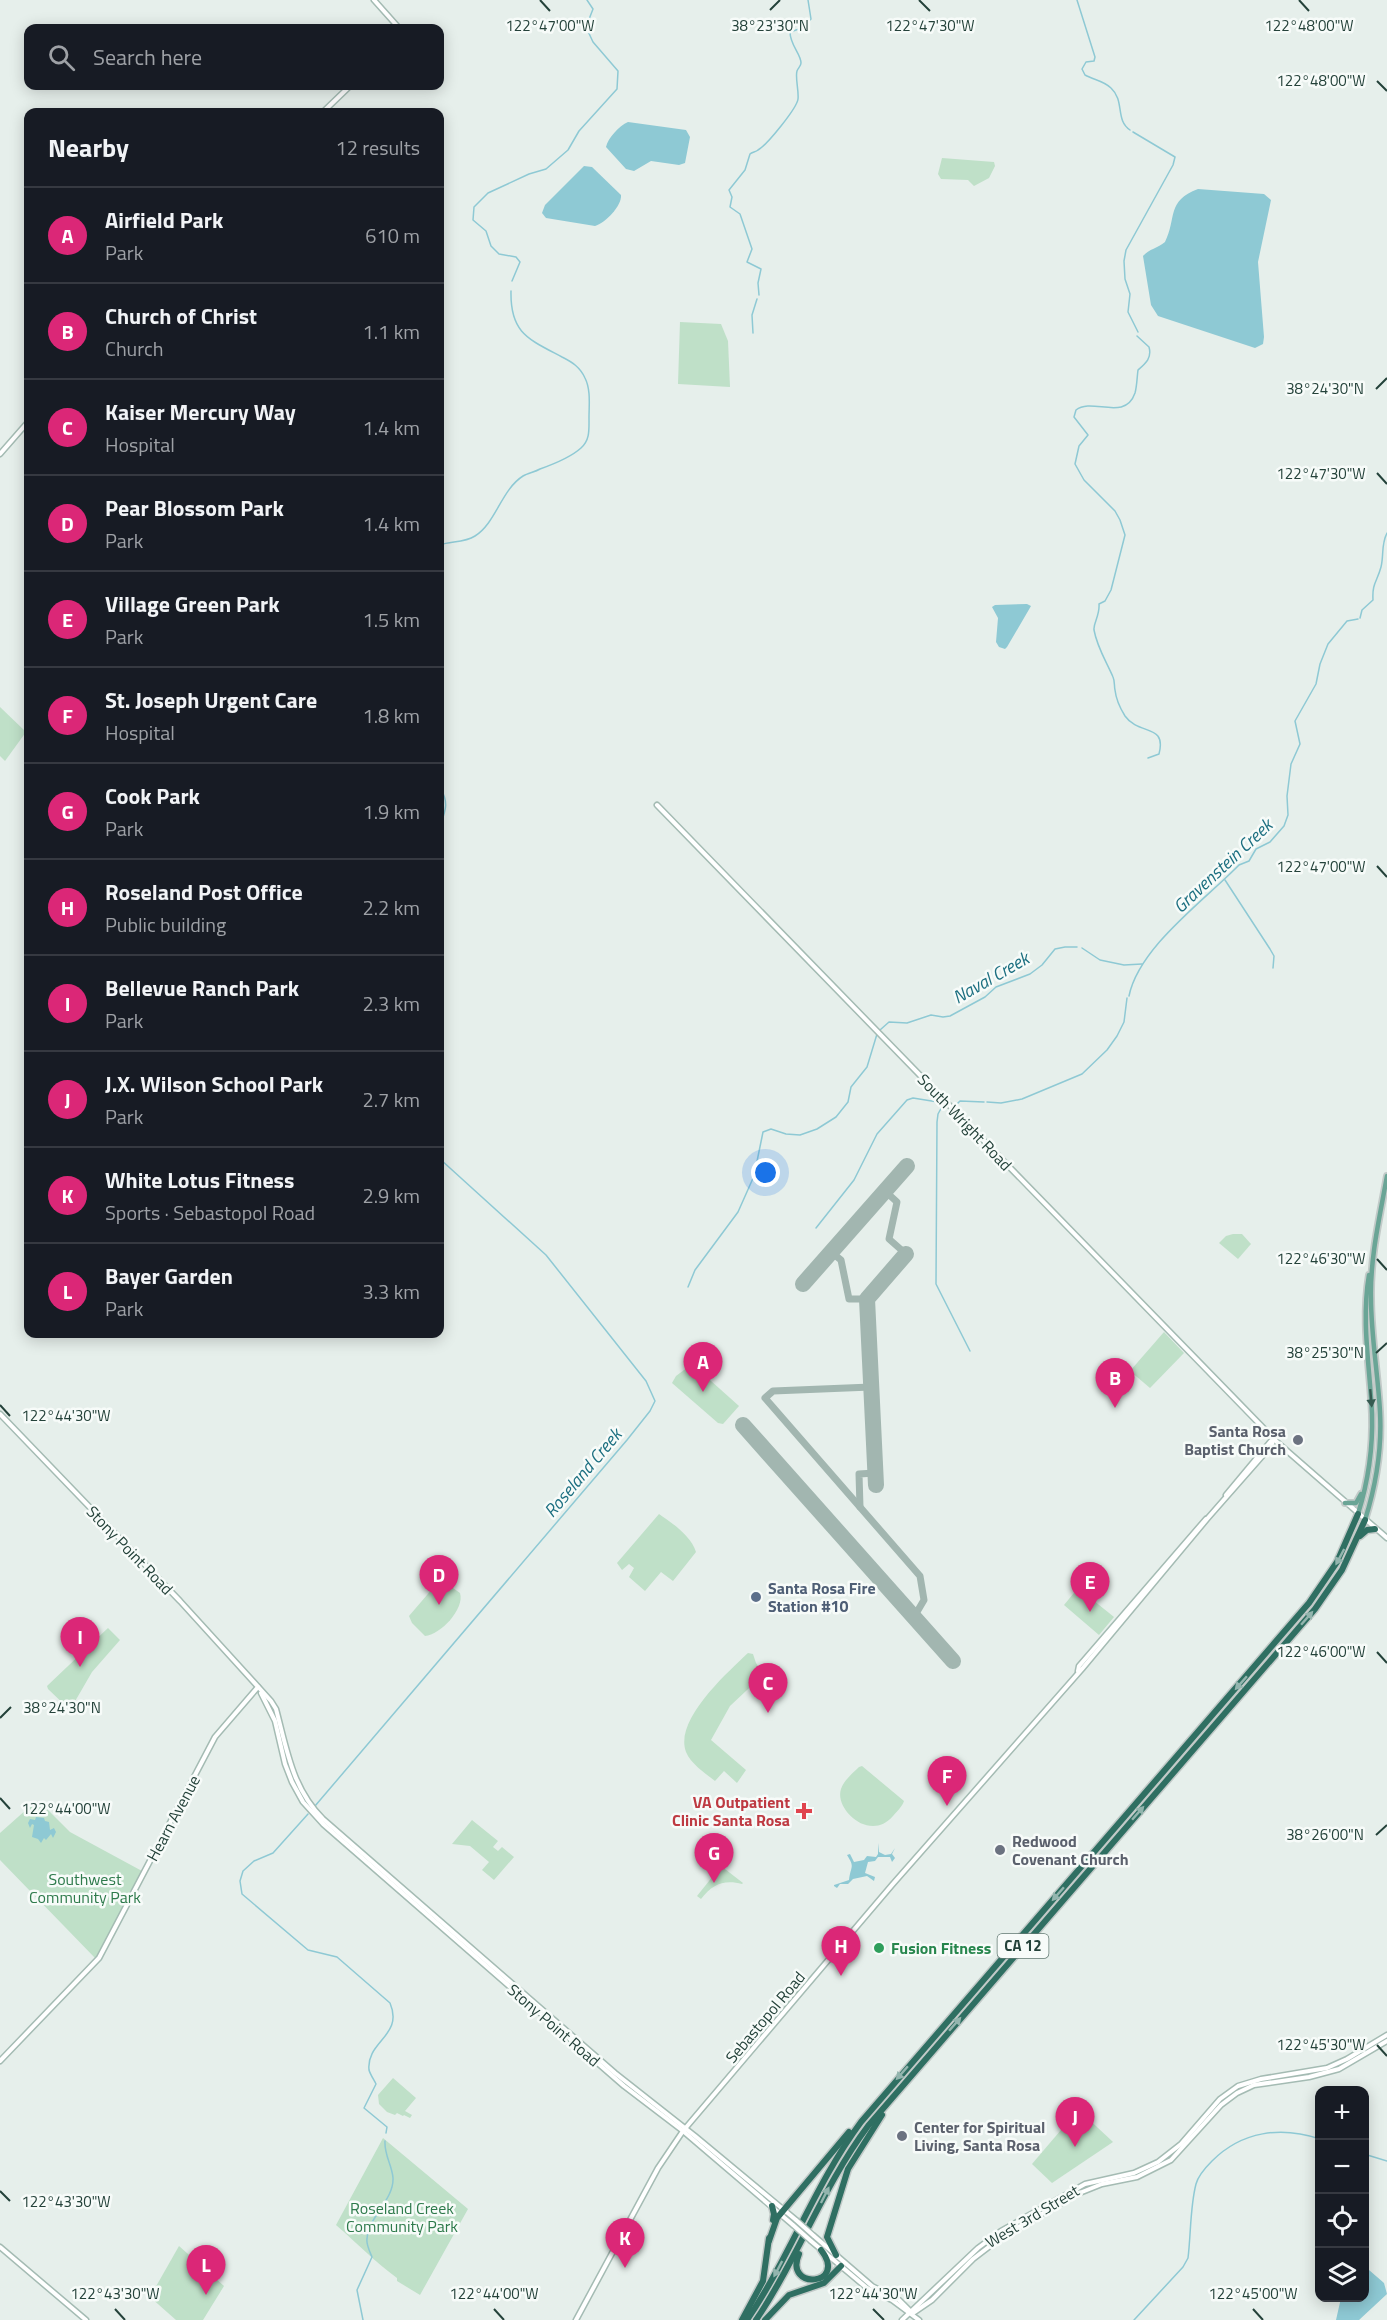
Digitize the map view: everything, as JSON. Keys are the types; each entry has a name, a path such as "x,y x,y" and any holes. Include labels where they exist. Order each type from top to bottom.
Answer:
{"highway":[{"name":"CA 12","path":"747,2320 776,2274 829,2169 871,2109 1309,1603 1340,1556 1358,1514"},
{"name":"CA 12","path":"756,2320 788,2268 836,2174 863,2132 1309,1616 1338,1576 1365,1520"},
{"path":"1356,1541 1364,1531 1375,1528"},
{"path":"836,2255 826,2235 849,2166 880,2117 940,2042"},
{"path":"742,2320 762,2285 772,2226 825,2158 871,2109"},
{"path":"769,2241 775,2215 772,2206"},
{"path":"816,2212 796,2263 798,2272 805,2278 818,2279 826,2272 828,2260 821,2250"},
{"path":"765,2320 789,2295 824,2283 841,2266"}],"main road":[{"path":"374,0 395,24"},
{"path":"327,108 346,90"},
{"path":"0,454 24,427"},
{"name":"South Wright Road","path":"657,806 1274,1439 1387,1538"},
{"name":"CA 12","path":"1358,1514 1369,1469 1372,1420 1365,1316 1367,1284 1387,1176"},
{"name":"CA 12","path":"1365,1520 1376,1477 1380,1437 1379,1396 1371,1306 1376,1244"},
{"name":"Stony Point Road","path":"0,1414 180,1601 271,1701 276,1709 289,1762 298,1786 320,1816 579,2042 782,2211 821,2250 868,2289 892,2300 911,2313"},
{"name":"Sebastopol Road","path":"576,2320 658,2168 684,2129 892,1885 1136,1606 1228,1491 1274,1439"},
{"path":"1345,1503 1354,1503 1359,1499 1369,1469"},
{"name":"Stony Point Road","path":"258,1687 275,1721 285,1764 292,1782 303,1802 318,1820 590,2057 647,2103 684,2129 742,2183 782,2211"},
{"name":"Hearn Avenue","path":"0,2061 99,1958 212,1744 258,1687"},
{"name":"West 3rd Street","path":"902,2320 971,2255 1004,2229 1079,2187 1095,2180 1134,2173 1165,2157 1181,2144 1220,2099 1238,2086 1261,2079 1327,2067 1347,2059 1387,2035"},
{"name":"West 3rd Street","path":"911,2313 932,2300 974,2259 1003,2236 1077,2194 1102,2184 1137,2177 1171,2160 1221,2105 1237,2093 1254,2085 1310,2077 1339,2069 1387,2041"},
{"path":"647,2103 655,2108 659,2107"},
{"name":"Stony Point Road","path":"794,2222 814,2236 872,2286 899,2300 919,2320"},
{"path":"0,2247 86,2320"}],"green space":[{"path":"942,158 994,162 995,166 989,178 974,186 968,180 941,179 938,174"},
{"path":"680,322 721,324 728,341 730,387 678,384"},
{"path":"0,707 24,730 24,735 5,761 0,756"},
{"path":"1242,1234 1251,1244 1238,1259 1219,1243 1226,1236"},
{"path":"1164,1332 1184,1353 1150,1388 1130,1371"},
{"path":"692,1364 739,1406 723,1424 718,1423 672,1383 676,1376"},
{"path":"659,1514 685,1534 696,1552 673,1581 661,1572 645,1591 629,1577 634,1568 629,1564 622,1570 617,1563"},
{"path":"439,1581 443,1581 460,1593 461,1599 450,1620 431,1635 425,1636 412,1623 409,1616"},
{"path":"1078,1588 1114,1617 1099,1635 1064,1605"},
{"path":"108,1628 120,1640 92,1672 70,1710 47,1686"},
{"path":"748,1653 753,1654 764,1674 730,1706 711,1740 746,1770 737,1783 724,1771 715,1781 688,1756 684,1739 695,1712 705,1698"},
{"path":"862,1766 904,1801 893,1816 884,1823 874,1826 865,1825 856,1820 848,1813 840,1797 846,1780"},
{"name":"Southwest Community Park","path":"36,1801 40,1802 70,1832 142,1871 96,1959 0,1860 0,1833"},
{"path":"472,1820 498,1841 493,1847 498,1851 502,1847 514,1857 494,1880 482,1870 489,1862 470,1846 452,1844"},
{"path":"721,1866 743,1883 719,1884 701,1899 697,1896"},
{"path":"393,2078 416,2098 405,2111 412,2115 410,2118 387,2112 379,2104 378,2095"},
{"path":"1081,2112 1113,2142 1052,2183 1032,2164 1072,2117"},
{"name":"Roseland Creek Community Park","path":"383,2138 468,2209 420,2295 397,2281 397,2278 336,2225"},
{"path":"179,2246 224,2286 203,2320 176,2320 150,2297"}],"water":[{"path":"628,122 686,130 690,137 685,163 679,165 651,161 634,171 626,169 606,147 614,133"},
{"path":"584,166 592,167 621,195 616,209 608,218 595,226 546,218 542,213 545,205"},
{"path":"1198,189 1264,194 1271,200 1258,262 1264,337 1263,344 1255,348 1158,316 1151,305 1143,256 1165,242 1177,205 1181,199"},
{"path":"1027,604 1031,606 1007,647 1005,649 999,647 996,642 998,618 992,607"},
{"path":"36,1817 44,1818 49,1822 50,1830 54,1828 56,1832 53,1838 51,1834 41,1843 32,1837 34,1825 32,1824 30,1828 28,1823 30,1819 35,1820"},
{"path":"878,1843 879,1852 885,1855 891,1854 895,1848 892,1854 895,1858 892,1862 890,1857 878,1857 875,1861 868,1862 865,1873 875,1877 874,1881 867,1876 853,1879 848,1884 840,1884 837,1888 834,1886 849,1880 852,1865 847,1855 850,1854 854,1862 864,1860 867,1856 876,1857"},
{"path":"1369,2270 1384,2283 1387,2294 1359,2320 1336,2320 1340,2302 1369,2302"}],"waterway":[{"name":"Roseland Creek","path":"512,281 520,262 516,257 499,254 491,246 486,231 473,220 474,207 488,193 529,174 546,169 568,150 579,131 617,89 618,71 593,42 586,27 593,9 587,0"},
{"path":"759,295 758,283 761,269 747,262 752,249 740,214 730,207 732,197 729,190 745,170 750,154 768,141 796,104 798,99 797,71 801,63 790,32 802,28 811,19 808,0"},
{"path":"1077,0 1095,57 1094,61 1086,62 1082,69 1085,75 1105,84 1115,93 1125,126 1130,130"},
{"path":"1133,132 1175,157 1173,165 1126,250 1125,279 1130,294 1128,312 1138,332"},
{"name":"Roseland Creek","path":"444,544 475,536 488,523 515,482 525,475 572,455 584,445 589,431 589,398 585,378 572,363 523,333 514,316 511,291"},
{"path":"753,333 752,315 757,299"},
{"path":"1137,336 1149,347 1150,354 1146,363 1138,370 1135,393 1130,402 1124,406 1116,408 1091,406 1076,410 1074,417 1088,435 1079,446 1075,464 1084,480 1115,511 1125,535 1111,590 1105,601 1099,604 1094,630 1099,648 1114,679 1117,700 1125,716 1137,726 1150,731 1159,738 1159,754 1148,758"},
{"name":"Gravenstein Creek","path":"1360,618 1362,610 1373,600 1374,586 1381,567 1387,533"},
{"name":"Gravenstein Creek","path":"1129,996 1135,978 1159,942 1239,865 1249,861 1256,849 1270,842 1284,826 1288,815 1287,796 1291,764 1300,744 1295,721 1316,684 1320,664 1328,644 1347,621 1358,619"},
{"name":"Roseland Creek","path":"444,795 446,806 444,815"},
{"path":"1225,880 1274,956 1273,968"},
{"name":"Naval Creek","path":"880,1030 889,1022 907,1023 931,1015 950,1016 985,997 996,987 1030,974 1042,965 1055,949 1077,947"},
{"name":"Naval Creek","path":"1082,948 1100,960 1124,965 1142,964"},
{"name":"Gravenstein Creek","path":"987,1102 1001,1103 1022,1099 1082,1074 1107,1050 1117,1036 1124,1022 1127,998"},
{"name":"Naval Creek","path":"688,1287 695,1270 738,1212 754,1176 763,1132 771,1129 786,1134 800,1135 817,1129 836,1117 848,1102 851,1087 867,1067 877,1034"},
{"name":"Gravenstein Creek","path":"816,1228 854,1180 877,1134 907,1100 913,1098 944,1103 938,1114 937,1122 936,1284 970,1351"},
{"name":"Gravenstein Creek","path":"948,1101 954,1107 960,1101 984,1102"},
{"name":"Roseland Creek","path":"315,1806 627,1440 655,1401 646,1381 546,1255 444,1163"},
{"name":"Roseland Creek","path":"308,1814 273,1853 254,1861 243,1871 240,1881 242,1894 308,1950 337,1957 390,2003 393,2014 392,2023 370,2060 369,2070 376,2084 364,2108 387,2127 386,2133"},
{"path":"1134,2320 1183,2267 1188,2258 1196,2184 1200,2175 1212,2161 1236,2143 1249,2137 1277,2132 1315,2138"},
{"name":"Roseland Creek","path":"363,2320 357,2290 372,2257 367,2243 368,2231 390,2194 393,2178 385,2141"},
{"path":"1369,2156 1387,2161"}],"taxiway":[{"path":"885,1191 897,1202 889,1239 906,1254"},
{"path":"831,1252 841,1260 849,1299 867,1299"},
{"path":"871,1387 773,1391 765,1398 920,1576 924,1600 914,1617"},
{"path":"860,1507 859,1474 875,1473"}],"runway":[{"path":"803,1284 907,1166"},
{"path":"876,1485 867,1299 906,1254"},
{"path":"743,1425 953,1661"}],"place":[{"name":"Airfield Park","path":"703,1392"},
{"name":"Church of Christ","path":"1115,1408"},
{"name":"Santa Rosa Baptist Church","path":"1298,1440"},
{"name":"Santa Rosa Fire Station #10","path":"756,1597"},
{"name":"Pear Blossom Park","path":"439,1605"},
{"name":"Village Green Park","path":"1090,1612"},
{"name":"Bellevue Ranch Park","path":"80,1667"},
{"name":"Kaiser Mercury Way","path":"768,1713"},
{"name":"St. Joseph Urgent Care","path":"947,1806"},
{"name":"VA Outpatient Clinic Santa Rosa","path":"804,1811"},
{"name":"Redwood Covenant Church","path":"1000,1850"},
{"name":"Cook Park","path":"714,1883"},
{"name":"Fusion Fitness","path":"879,1948"},
{"name":"Roseland Post Office","path":"841,1976"},
{"name":"Center for Spiritual Living, Santa Rosa","path":"902,2136"},
{"name":"J.X. Wilson School Park","path":"1075,2147"},
{"name":"White Lotus Fitness","path":"625,2268"},
{"name":"Bayer Garden","path":"206,2295"}]}
